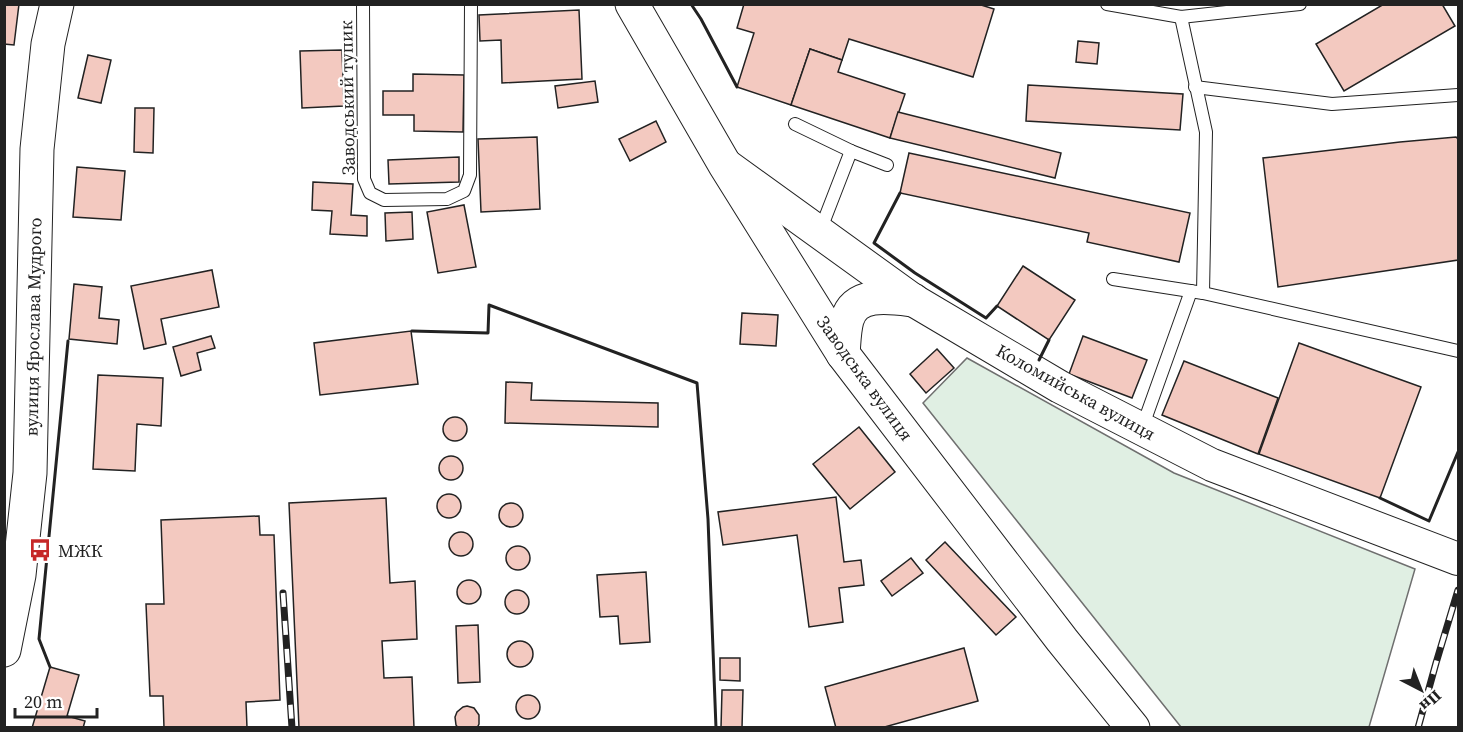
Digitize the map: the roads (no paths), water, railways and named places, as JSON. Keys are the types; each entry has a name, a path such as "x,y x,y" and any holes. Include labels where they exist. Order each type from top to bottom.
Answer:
{"main road":[{"name":"вулиця Ярослава Мудрого","path":"4,650 19,575 30,473 37,149 48,45 57,4"},
{"name":"Заводська вулиця","path":"632,4 725,165 843,354 1062,640 1133,728"},
{"path":"843,354 847,320 853,308 863,300 878,297 913,300"}],"street":[{"name":"Коломийська вулиця","path":"725,165 913,300 1060,387 1212,465 1458,560"}],"lane":[{"name":"Заводський тупик","path":"363,4 364,179 370,193 384,200 447,199 464,191 470,175 471,4"},
{"path":"1107,4 1181,18 1300,4"},
{"path":"1142,429 1197,292 1206,132 1181,18"},
{"path":"1196,87 1332,104 1458,95"},
{"path":"795,124 851,151 887,165"},
{"path":"819,234 851,151"},
{"path":"1113,279 1197,292 1458,351"}],"railway":[{"path":"1418,728 1458,590"},
{"path":"283,593 292,728"}],"place":[{"name":"МЖК","path":"40,550"}]}
